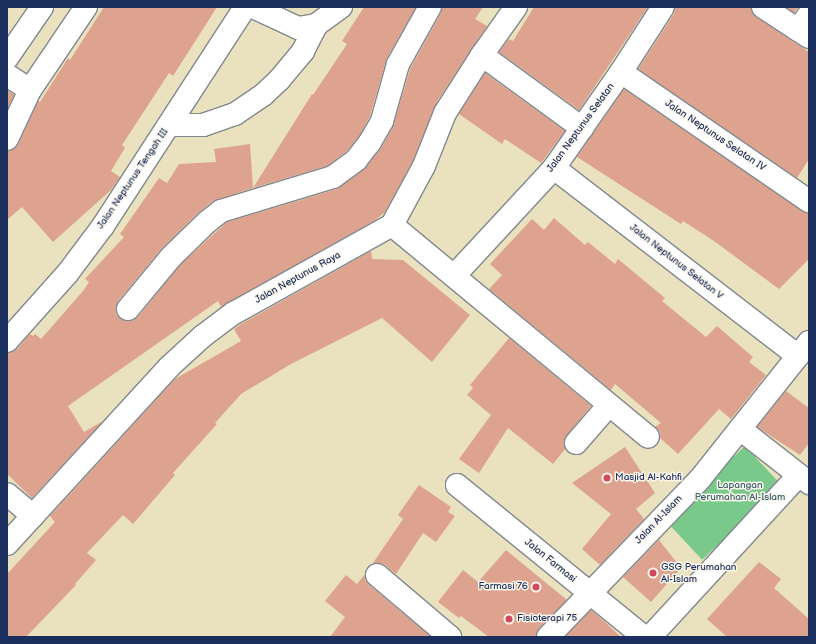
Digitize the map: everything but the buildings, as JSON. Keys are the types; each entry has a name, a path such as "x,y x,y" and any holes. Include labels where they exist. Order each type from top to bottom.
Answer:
{"street":[{"path":"7,58 42,7"},
{"path":"7,139 30,90 86,7"},
{"name":"Jalan Neptunus Tengah III","path":"7,341 67,274 103,226 170,125 245,7"},
{"path":"253,7 298,28 316,25 341,7"},
{"path":"128,309 170,257 207,222 221,212 332,177 356,160 370,142 382,122 398,64 430,7"},
{"path":"516,7 482,55 445,113 424,166 392,225 648,437"},
{"name":"Jalan Neptunus Selatan","path":"454,276 554,168 621,72 663,7"},
{"path":"763,7 805,27"},
{"path":"170,125 203,125 235,114 263,95 279,80 303,51 316,25"},
{"path":"482,55 582,128"},
{"name":"Jalan Neptunus Selatan IV","path":"621,72 809,201"},
{"path":"7,75 30,90"},
{"name":"Jalan Neptunus Selatan V","path":"554,168 804,349"},
{"name":"Jalan Neptunus Raya","path":"7,544 169,367 202,336 234,313 392,225"},
{"name":"Jalan Al-Islam","path":"548,637 700,479 804,349"},
{"path":"576,443 609,405"},
{"path":"650,637 804,479 740,429"},
{"name":"Jalan Farmasi","path":"457,485 644,637"},
{"path":"7,494 33,516"},
{"path":"377,575 450,637"}],"green space":[{"name":"Lapangan Perumahan Al-Islam","path":"745,446 782,485 702,560 665,520"}],"place":[{"name":"Masjid Al-Kahfi","path":"607,478"},
{"name":"GSG Perumahan Al-Islam","path":"653,573"},
{"name":"Farmasi 76","path":"536,587"},
{"name":"Fisioterapi 75","path":"509,619"}]}
